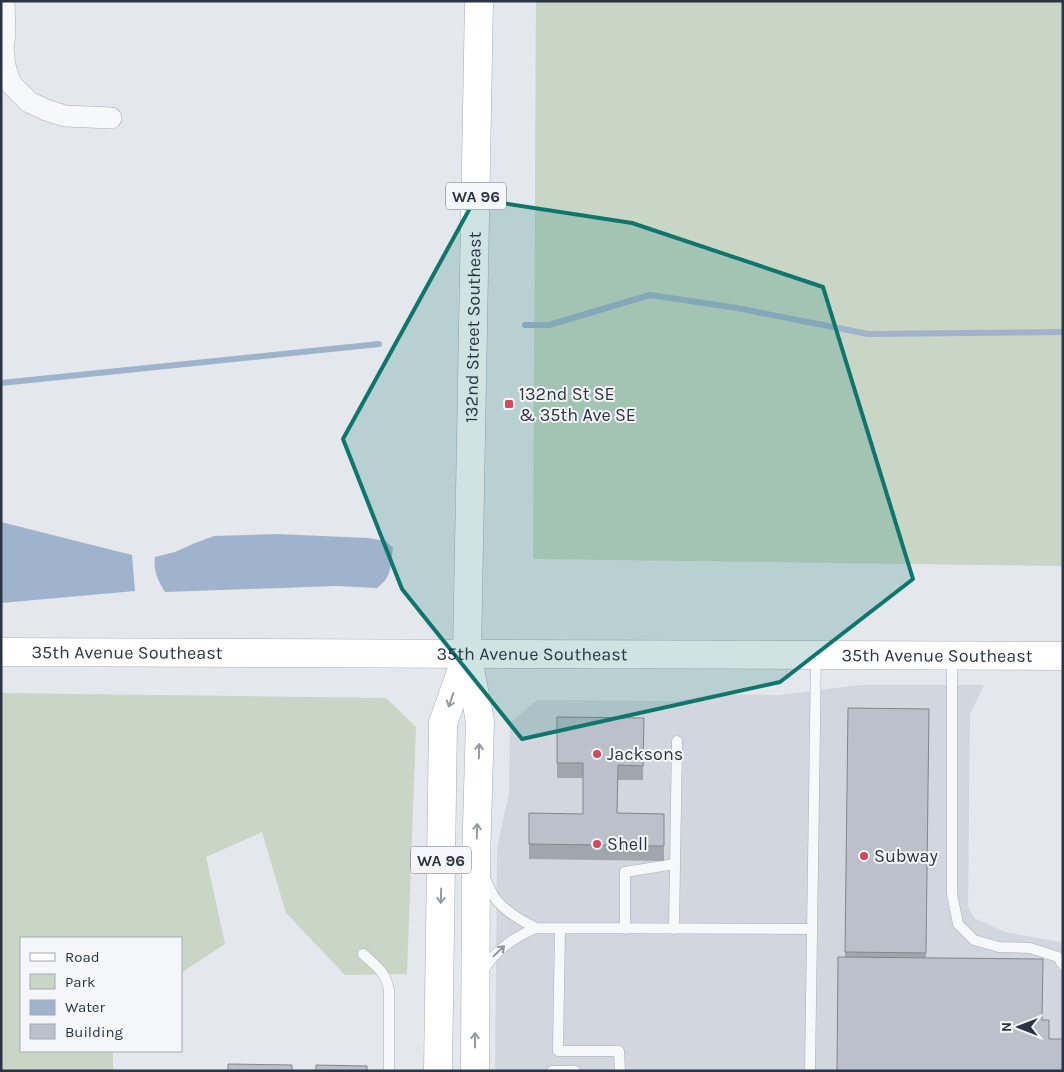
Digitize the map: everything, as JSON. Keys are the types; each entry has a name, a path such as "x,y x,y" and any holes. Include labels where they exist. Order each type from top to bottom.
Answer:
{"main road":[{"name":"132nd Street Southeast","path":"475,1071 476,861 480,721 467,654 479,1"},
{"name":"35th Avenue Southeast","path":"1,652 1063,656"},
{"name":"132nd Street Southeast","path":"438,1071 443,723 467,654"}],"street":[{"path":"4,1 5,33 3,48 6,86 30,102 65,116 111,118"}],"lane":[{"path":"810,1071 816,655"},
{"path":"952,656 952,894 958,924 974,940 999,947 1030,948 1058,957 1063,965"},
{"path":"674,929 677,741"},
{"path":"476,861 491,892 499,903 523,922 536,928 812,929"},
{"path":"625,929 625,872 675,864"},
{"path":"474,1010 481,976 487,963 504,946 536,928"},
{"path":"560,929 558,1051 619,1051 620,1071"},
{"path":"363,954 382,972 387,980 389,990 389,1071"},
{"path":"552,1071 575,1071"}],"highlighted area":[{"path":"475,199 632,223 823,287 913,579 780,682 522,739 402,589 343,439"}],"shaded area":[{"path":"859,685 984,685 970,714 968,906 974,918 1005,932 1063,944 1063,1071 495,1071 497,849 509,793 510,723 537,700 676,701 716,694 779,695"}],"green space":[{"path":"536,1 1063,1 1063,566 533,559"},
{"path":"1,693 386,698 416,727 407,974 345,975 286,913 262,832 206,857 225,944 182,972 182,937 20,937 20,1052 113,1052 113,1071 1,1071"}],"water":[{"path":"1,522 132,555 135,591 1,603"},
{"path":"277,534 368,538 386,541 393,548 390,570 386,579 377,588 336,586 165,592 160,584 155,566 155,557 175,552 214,536"}],"building":[{"path":"848,708 929,709 926,953 845,952"},
{"path":"557,717 644,718 643,766 618,765 617,813 664,814 664,846 529,844 529,813 583,814 583,763 557,763"},
{"path":"838,957 1043,959 1042,1020 1049,1020 1049,1039 1063,1039 1063,1071 837,1071"},
{"path":"228,1064 292,1065 292,1071 228,1071"},
{"path":"316,1065 367,1066 367,1071 316,1071"}],"waterway":[{"path":"525,325 549,325 650,295 737,308 868,334 1063,332"},
{"path":"1,383 379,344"}],"place":[{"name":"132nd St SE & 35th Ave SE","path":"509,404"},
{"name":"Jacksons","path":"597,754"},
{"name":"Shell","path":"597,844"},
{"name":"Subway","path":"864,856"}]}
